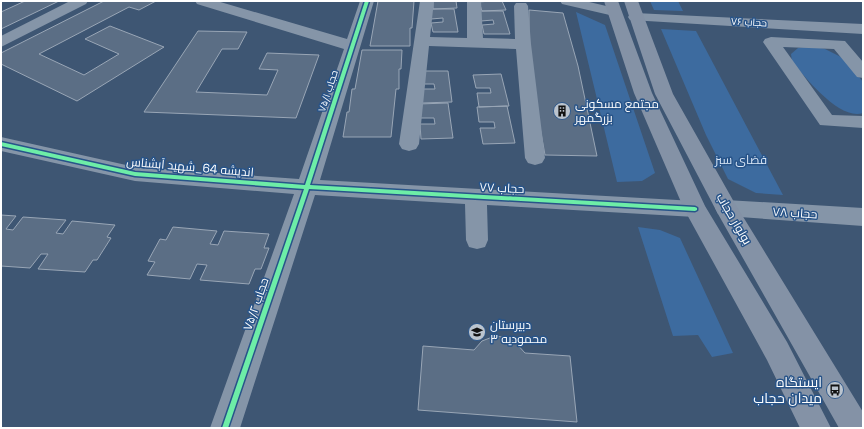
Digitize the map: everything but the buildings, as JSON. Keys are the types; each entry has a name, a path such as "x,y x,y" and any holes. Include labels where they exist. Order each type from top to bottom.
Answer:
{"main road":[{"name":"بولوار حجاب","path":"623,8 664,94 726,208 856,428"},
{"path":"623,8 643,93 695,209 777,351 816,428"}],"street":[{"path":"1,42 81,1"},
{"path":"202,1 352,46"},
{"name":"حجاب ۷۵/۱","path":"307,187 367,1"},
{"path":"409,144 427,1"},
{"path":"474,1 475,43"},
{"name":"حجاب ۷۶","path":"568,1 623,8 768,22 863,29"},
{"path":"521,6 523,44 535,158"},
{"path":"768,22 782,42"},
{"path":"422,41 523,44"},
{"path":"863,73 839,44 772,42 827,121 863,122"},
{"name":"اندیشه 64_شهید آبشناس","path":"1,144 135,174 307,187"},
{"name":"حجاب ۷۷","path":"307,187 695,209"},
{"name":"حجاب ۷۵/۲","path":"225,428 307,187"},
{"path":"476,196 477,240"},
{"name":"حجاب ۷۸","path":"726,208 863,217"}],"green space":[{"path":"650,1 678,1 683,11 654,10"},
{"path":"576,12 605,25 655,173 642,181 617,182"},
{"name":"فضای سبز","path":"661,29 696,31 783,195 756,193 728,179 706,135"},
{"path":"811,46 825,49 841,57 850,65 863,82 863,113 854,114 844,111 834,105 792,62 791,54 798,48"},
{"path":"638,227 660,230 680,238 733,353 712,357 698,335 673,336"}],"cycle path":[{"path":"225,428 307,187 367,1"},
{"path":"1,144 135,174 307,187 695,209"}],"place":[{"name":"مجتمع مسکونی بزرگمهر","path":"562,111"},
{"name":"دبیرستان محمودیه ۳","path":"477,332"},
{"name":"ایستگاه میدان حجاب","path":"835,390"}]}
